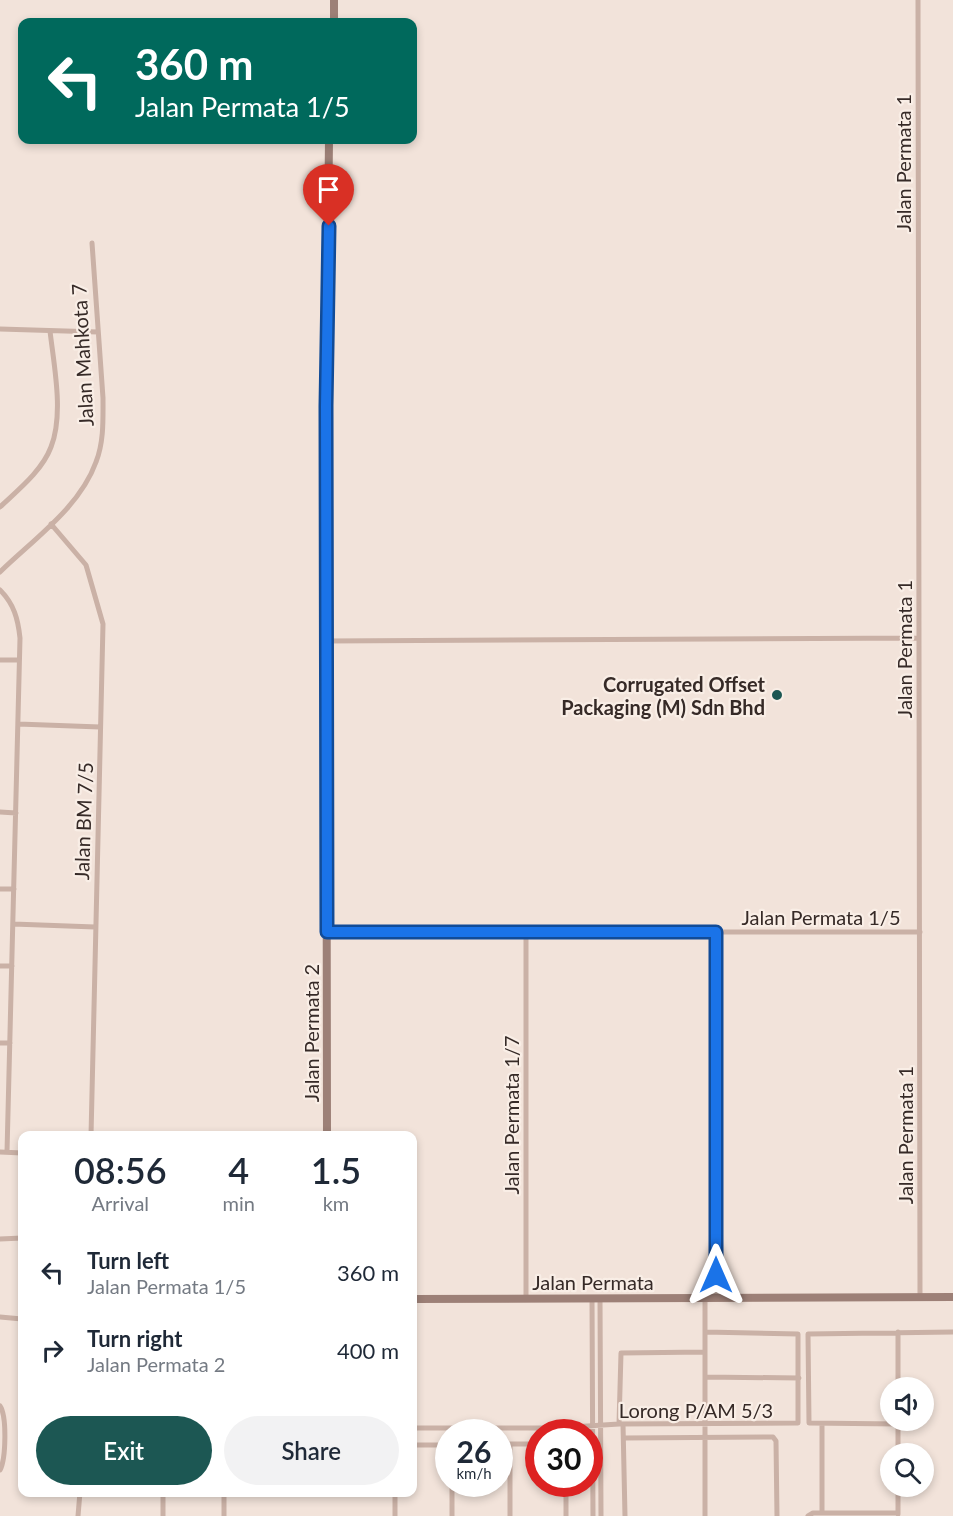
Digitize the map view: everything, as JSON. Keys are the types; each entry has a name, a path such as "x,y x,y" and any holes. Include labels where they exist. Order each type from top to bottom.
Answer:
{"street":[{"path":"334,0 334,18"},
{"name":"Jalan Permata 1","path":"918,0 920,1297"},
{"name":"Jalan Permata 2","path":"327,1131 326,406 329,144"},
{"name":"Jalan Mahkota 7","path":"0,572 78,496 97,460 103,421 102,374 92,243"},
{"path":"0,329 98,332"},
{"path":"0,507 26,482 51,446 57,402 50,331"},
{"name":"Jalan BM 7/5","path":"51,524 86,565 103,624 91,1131"},
{"path":"0,590 9,598 20,631 7,1152"},
{"path":"327,641 919,638"},
{"path":"0,660 20,660"},
{"path":"18,724 100,727"},
{"path":"0,813 16,813"},
{"path":"0,889 14,889"},
{"path":"13,924 95,927"},
{"name":"Jalan Permata 1/5","path":"327,932 920,932"},
{"name":"Jalan Permata 1/7","path":"526,932 526,1298"},
{"path":"716,932 716,1298"},
{"path":"0,966 12,966"},
{"path":"0,1043 10,1043"},
{"path":"0,1152 18,1153"},
{"path":"0,1239 18,1238"},
{"name":"Jalan Permata","path":"417,1299 953,1297"},
{"path":"596,1298 601,1419"},
{"path":"592,1419 596,1298"},
{"path":"705,1298 705,1516"},
{"path":"0,1317 18,1319"},
{"path":"705,1332 796,1333 799,1337 799,1378 705,1377"},
{"path":"898,1332 898,1377"},
{"path":"880,1422 810,1424 807,1419 808,1334 953,1332"},
{"path":"626,1516 620,1356 623,1352 705,1352"},
{"name":"Lorong P/AM 5/3","path":"603,1425 796,1424 799,1420 799,1378"},
{"path":"0,1406 5,1416 3,1458 0,1470"},
{"path":"822,1424 822,1513"},
{"name":"Lorong P/AM 5/3","path":"417,1428 525,1428"},
{"path":"624,1438 775,1438 777,1516"},
{"path":"417,1445 435,1445"},
{"path":"78,1516 80,1497"},
{"path":"163,1497 163,1516"},
{"path":"224,1497 224,1516"},
{"path":"395,1497 395,1516"},
{"path":"452,1497 452,1516"},
{"path":"510,1497 510,1516"},
{"path":"566,1497 566,1516"},
{"path":"593,1497 593,1516"},
{"path":"601,1497 601,1516"},
{"path":"808,1516 813,1513 898,1514 898,1497"}],"place":[{"name":"Corrugated Offset Packaging (M) Sdn Bhd","path":"777,695"}],"route":[{"path":"329,226 326,406 327,932 716,932 716,1275"}]}
